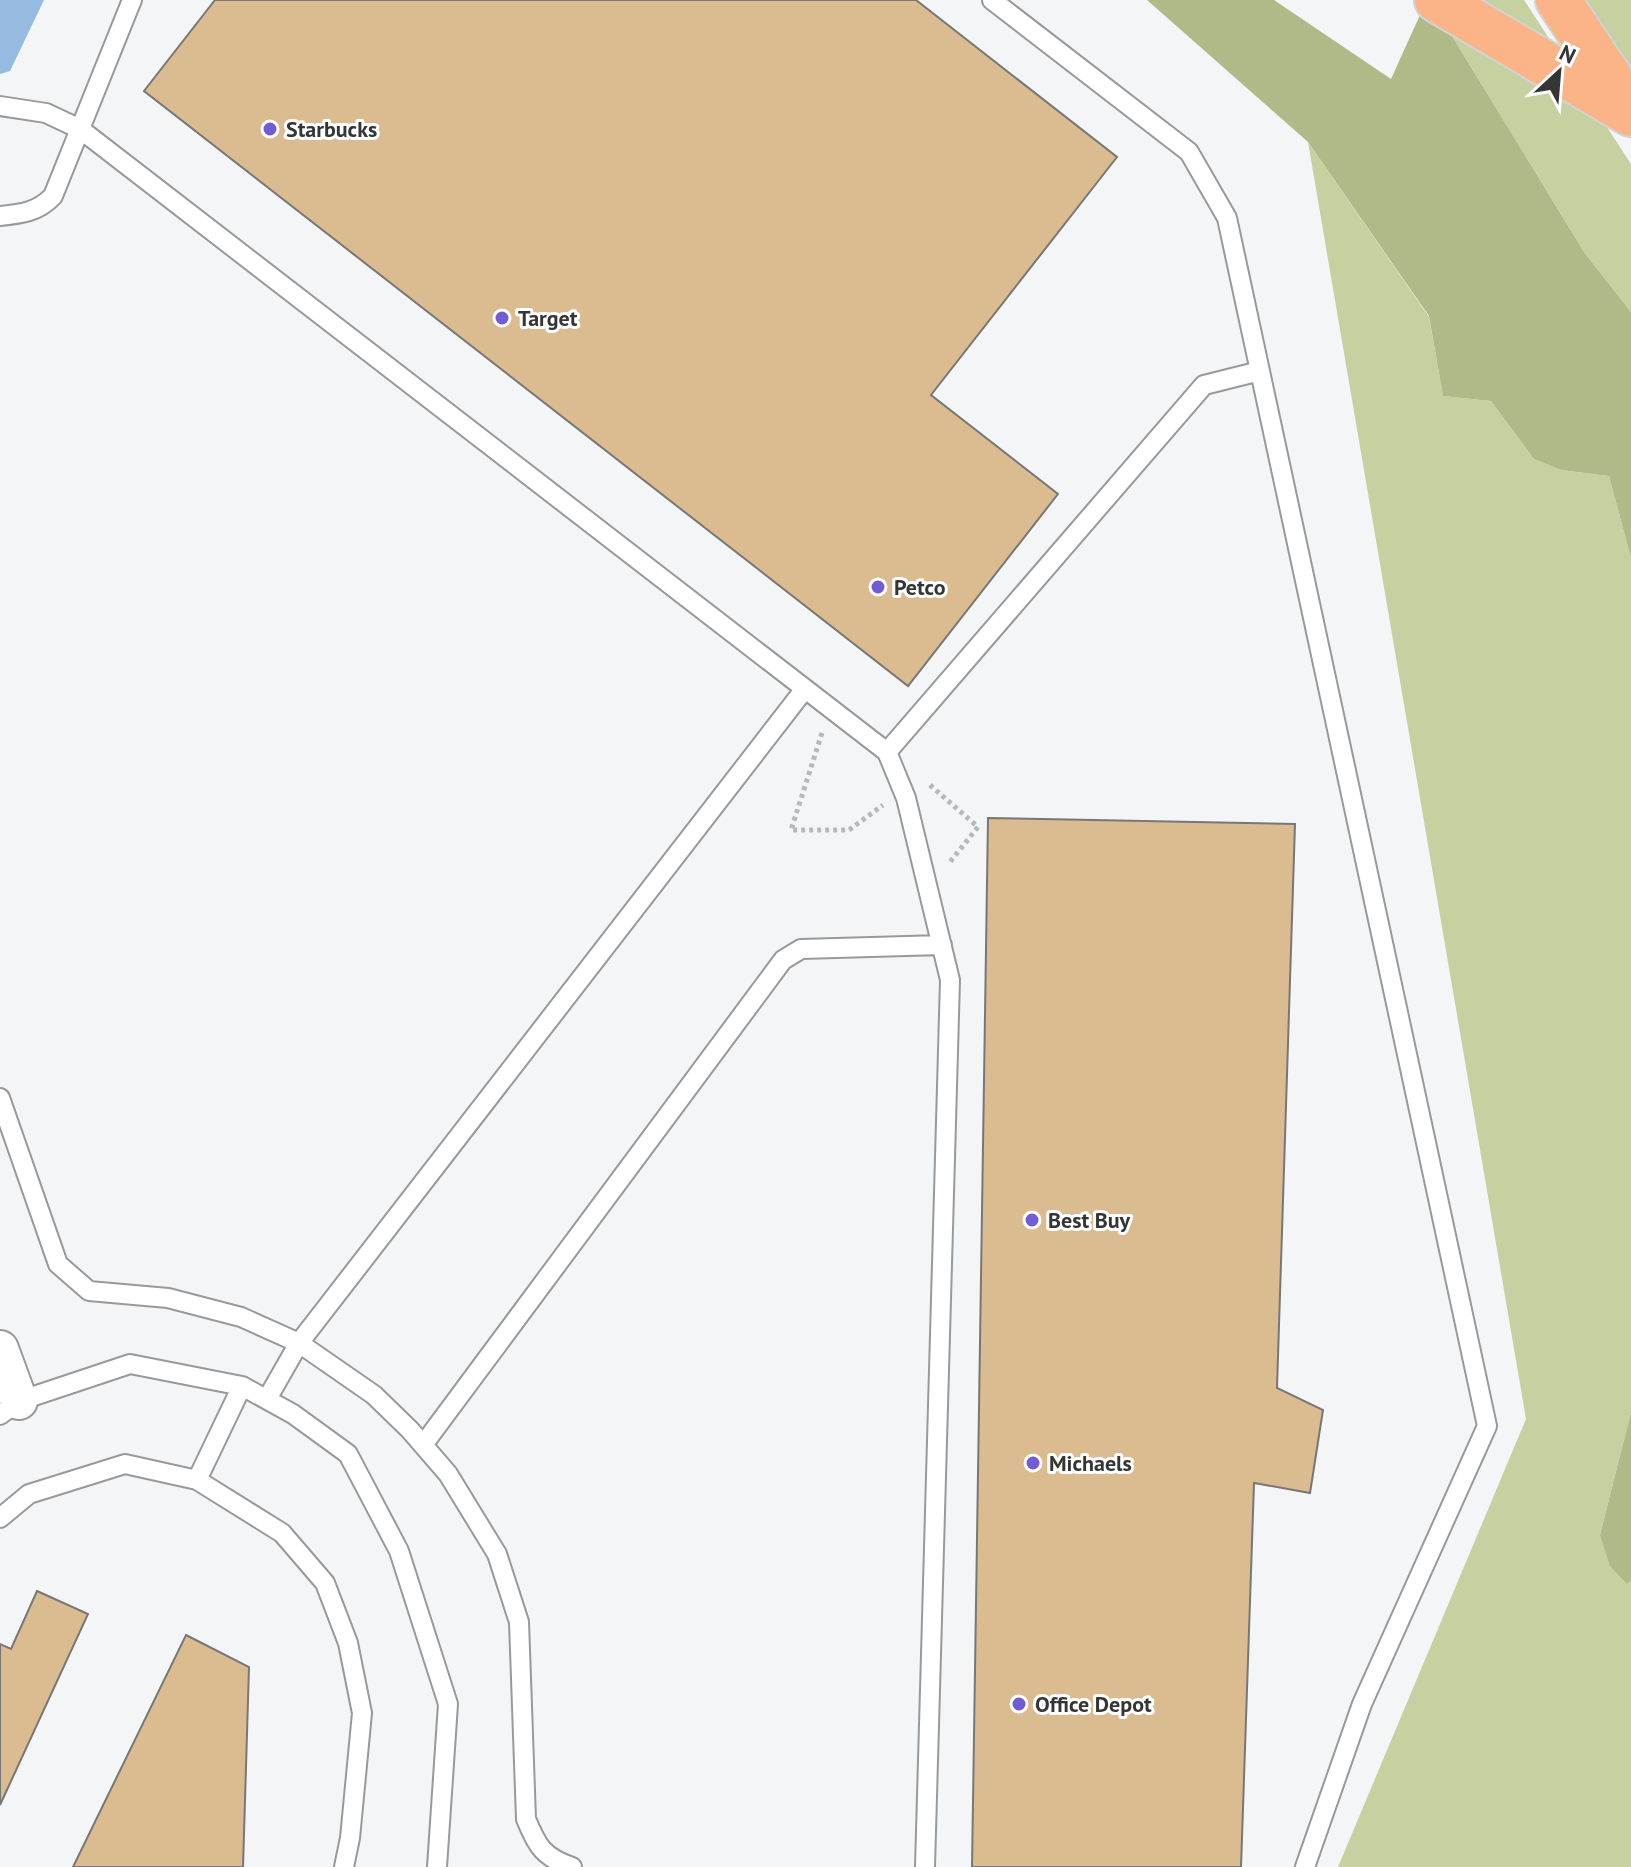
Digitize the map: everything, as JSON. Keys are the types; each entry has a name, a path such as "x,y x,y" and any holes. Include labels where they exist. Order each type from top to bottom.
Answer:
{"highway":[{"path":"1437,0 1631,112"},
{"path":"1558,0 1631,112"}],"street":[{"path":"0,1349 10,1408"}],"lane":[{"path":"0,216 26,213 44,205 53,196 132,0"},
{"path":"992,0 1189,152 1227,218 1487,1426 1362,1704 1305,1867"},
{"path":"0,106 46,113 80,129 887,752 906,798 950,980 925,1867"},
{"path":"887,752 1204,385 1260,371"},
{"path":"267,1399 299,1343 804,690"},
{"path":"423,1445 783,960 801,949 942,945"},
{"path":"0,1098 58,1264 89,1291 168,1298 241,1317 299,1343 374,1395 448,1474 497,1554 519,1622 526,1819 539,1848 559,1863 572,1867"},
{"path":"10,1408 130,1364 242,1386 293,1414 348,1454 399,1551 448,1704 437,1867"},
{"path":"197,1480 242,1386"},
{"path":"0,1518 29,1494 125,1464 197,1480 282,1533 325,1583 348,1643 362,1713 350,1838 344,1867"}],"path":[{"path":"829,710 791,830 849,830 886,802 906,798"},
{"path":"927,782 978,827 950,862"}],"green space":[{"path":"1147,0 1274,0 1391,79 1420,15 1452,36 1584,252 1631,312 1631,558 1609,476 1561,470 1534,459 1491,401 1443,396 1429,316 1308,142"},
{"path":"1457,0 1524,0 1631,164 1631,312 1584,252 1452,36"},
{"path":"1582,0 1631,0 1631,74"},
{"path":"1308,142 1429,317 1443,396 1491,401 1534,459 1561,470 1609,476 1631,558 1631,1412 1600,1535 1627,1584 1631,1581 1631,1867 1338,1867 1526,1419"},
{"path":"1631,1412 1631,1581 1627,1584 1610,1566 1600,1535"}],"water":[{"path":"0,0 44,0 10,71 0,74"}],"building":[{"path":"215,0 916,0 1117,157 931,395 1058,494 908,686 144,91"},
{"path":"988,818 1295,824 1277,1388 1323,1410 1310,1493 1254,1483 1241,1867 972,1867"},
{"path":"37,1591 88,1614 0,1805 0,1644 11,1649"},
{"path":"186,1635 249,1667 243,1867 73,1867"}],"place":[{"name":"Starbucks","path":"270,129"},
{"name":"Target","path":"502,318"},
{"name":"Petco","path":"878,587"},
{"name":"Best Buy","path":"1032,1220"},
{"name":"Michaels","path":"1033,1463"},
{"name":"Office Depot","path":"1019,1704"}]}
